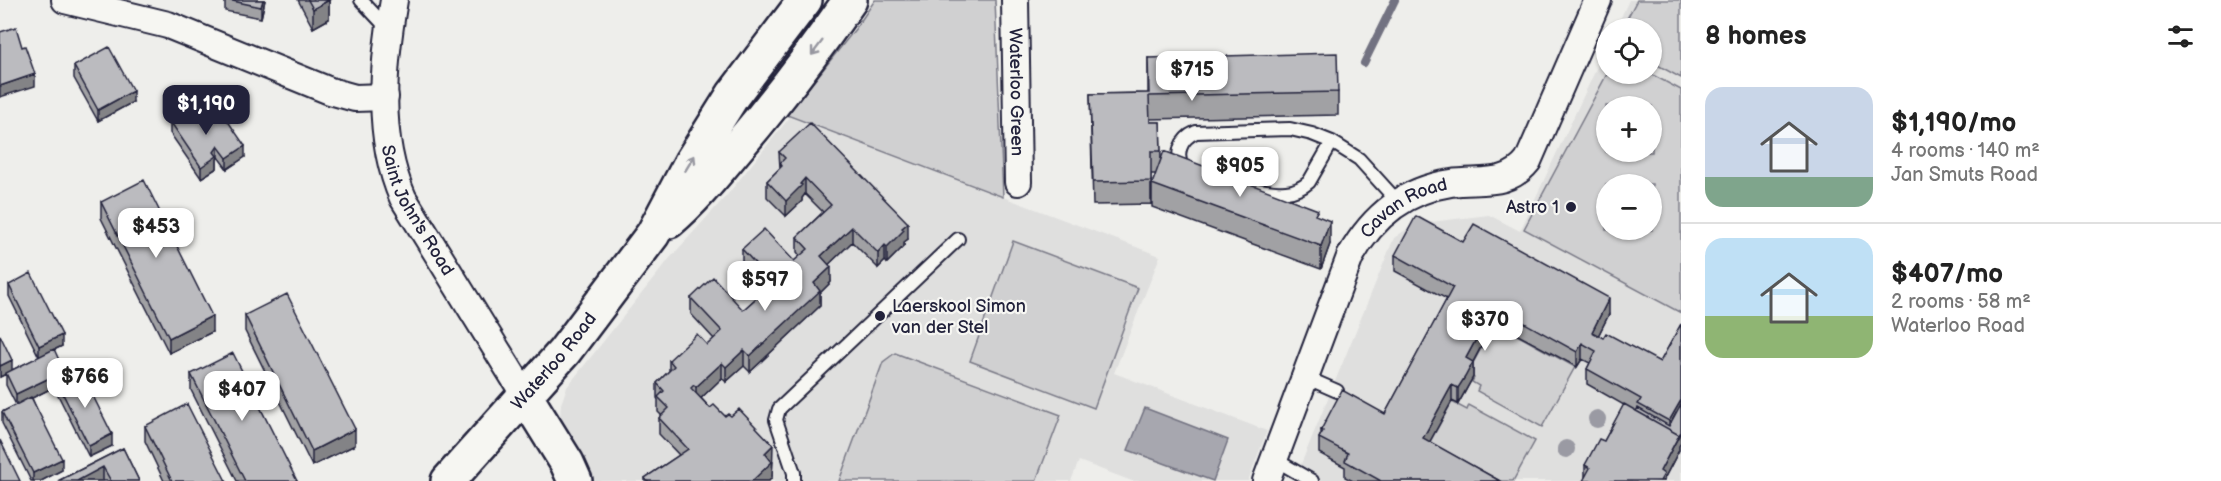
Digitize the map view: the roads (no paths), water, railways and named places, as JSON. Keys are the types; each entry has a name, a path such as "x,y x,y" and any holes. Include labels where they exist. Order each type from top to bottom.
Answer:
{"main road":[{"name":"Waterloo Road","path":"654,234 686,206 768,111 850,0"},
{"name":"Waterloo Road","path":"448,481 564,352 654,234 691,162 727,104 798,2"},
{"path":"525,397 567,463 575,481"}],"street":[{"path":"65,0 168,25 330,91 355,98 385,97"},
{"name":"Saint John's Road","path":"394,0 388,30 385,97 386,133 394,178 403,198 525,397"},
{"name":"Waterloo Green","path":"1015,0 1018,182"},
{"name":"Cavan Road","path":"1270,470 1350,257 1370,226 1398,202 1415,192 1433,186 1462,182 1497,181 1514,175 1522,169 1532,152 1598,0"}],"lane":[{"path":"361,0 388,30"},
{"path":"1195,179 1183,170 1179,155 1184,141 1196,132 1290,129 1332,142 1359,159 1398,202"},
{"path":"1237,186 1284,193 1297,191 1309,182 1332,142"},
{"path":"794,481 794,473 776,420 778,409 958,239"},
{"path":"1305,377 1337,391"},
{"path":"1270,470 1312,481"}],"waterway":[{"path":"1364,63 1395,0"}],"place":[{"name":"Astro 1","path":"1571,207"},
{"name":"Laerskool Simon van der Stel","path":"880,316"}]}
